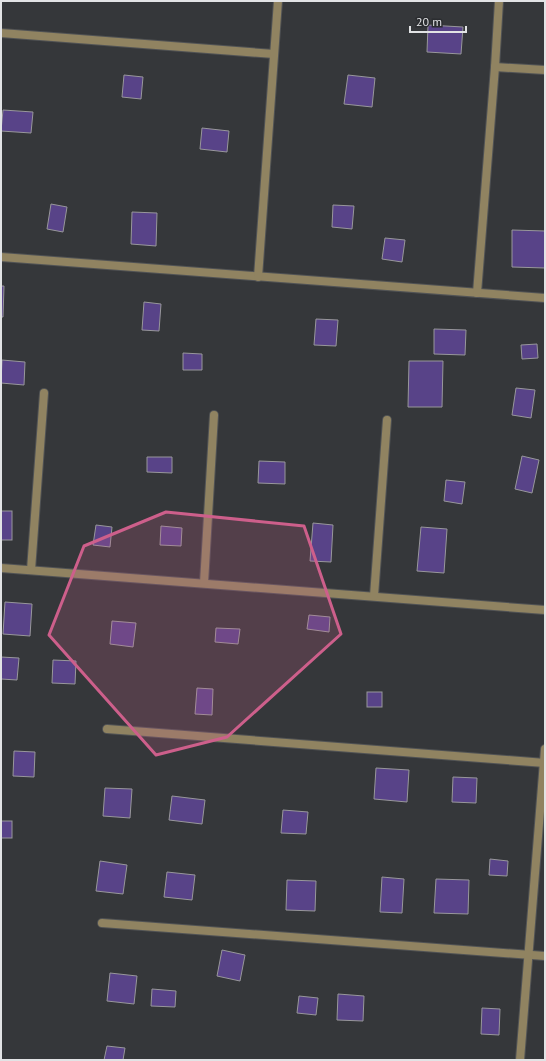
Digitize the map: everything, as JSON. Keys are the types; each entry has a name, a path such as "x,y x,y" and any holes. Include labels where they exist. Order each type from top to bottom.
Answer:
{"street":[{"path":"258,276 278,1"},
{"path":"477,293 499,1"},
{"path":"1,33 274,54"},
{"path":"495,67 545,70"},
{"path":"1,257 545,298"},
{"path":"31,570 44,393"},
{"path":"204,583 214,415"},
{"path":"374,596 387,420"},
{"path":"1,568 545,610"},
{"path":"108,728 545,763"},
{"path":"520,1060 545,749"},
{"path":"102,923 545,956"}],"highlighted area":[{"path":"166,512 304,526 341,634 227,737 156,755 49,635 84,546"}],"building":[{"path":"428,25 463,27 461,54 427,52"},
{"path":"124,75 143,77 141,99 122,97"},
{"path":"348,75 375,78 372,107 344,104"},
{"path":"3,110 33,112 31,133 1,131"},
{"path":"202,128 229,131 227,152 200,149"},
{"path":"51,204 67,207 63,232 47,229"},
{"path":"333,205 354,206 352,229 332,227"},
{"path":"132,212 157,213 156,246 131,244"},
{"path":"512,230 545,231 545,268 512,267"},
{"path":"385,238 405,240 402,262 382,259"},
{"path":"1,286 4,286 3,317 1,317"},
{"path":"144,302 161,304 159,331 142,330"},
{"path":"316,319 338,320 336,346 314,345"},
{"path":"434,329 466,330 465,355 434,354"},
{"path":"537,344 538,358 522,359 521,345"},
{"path":"183,353 202,354 202,370 183,370"},
{"path":"2,360 25,362 24,385 1,383"},
{"path":"409,361 443,361 442,407 408,407"},
{"path":"516,388 535,390 531,418 512,415"},
{"path":"522,456 539,460 532,493 515,489"},
{"path":"147,457 172,457 172,473 147,472"},
{"path":"259,461 285,462 285,484 258,483"},
{"path":"446,480 465,482 462,504 444,501"},
{"path":"1,511 12,511 12,540 1,540"},
{"path":"313,523 333,525 331,562 310,561"},
{"path":"96,525 112,527 110,547 93,545"},
{"path":"161,526 182,528 181,546 160,545"},
{"path":"421,527 447,529 444,573 417,571"},
{"path":"5,602 32,604 30,636 3,634"},
{"path":"309,615 330,617 329,632 307,629"},
{"path":"112,621 136,623 133,647 110,644"},
{"path":"216,628 240,629 238,644 215,642"},
{"path":"1,657 19,658 17,680 1,679"},
{"path":"53,660 76,661 75,684 52,683"},
{"path":"197,688 213,689 212,715 195,714"},
{"path":"367,692 382,692 382,707 367,707"},
{"path":"14,751 35,752 34,777 13,776"},
{"path":"376,768 409,770 407,802 374,799"},
{"path":"453,777 477,778 476,803 452,802"},
{"path":"105,788 132,789 130,818 103,816"},
{"path":"172,796 205,800 202,824 169,820"},
{"path":"283,810 308,812 306,834 281,833"},
{"path":"1,821 12,821 12,838 1,838"},
{"path":"490,859 508,861 507,876 489,875"},
{"path":"100,861 127,865 123,894 96,891"},
{"path":"167,872 195,875 192,900 164,897"},
{"path":"382,877 404,879 402,913 380,912"},
{"path":"436,879 469,880 468,914 434,913"},
{"path":"287,880 316,881 315,911 286,910"},
{"path":"222,950 245,955 240,981 217,976"},
{"path":"110,973 137,976 134,1004 107,1001"},
{"path":"152,989 176,991 175,1007 151,1006"},
{"path":"338,994 364,996 363,1021 337,1020"},
{"path":"299,996 318,998 316,1015 297,1013"},
{"path":"482,1008 500,1009 499,1035 481,1034"},
{"path":"107,1046 125,1048 123,1060 104,1060"}]}
